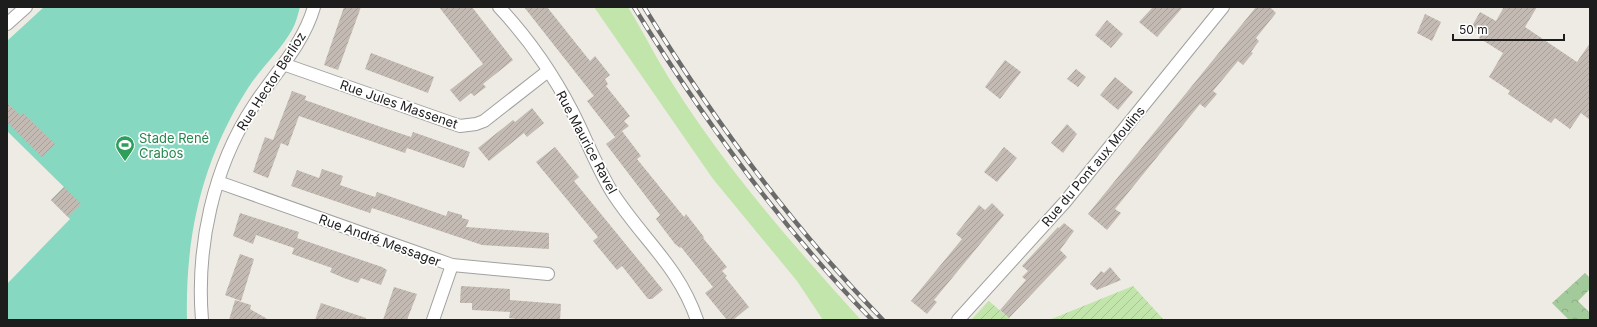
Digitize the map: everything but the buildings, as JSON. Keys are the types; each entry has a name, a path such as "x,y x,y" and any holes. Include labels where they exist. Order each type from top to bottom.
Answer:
{"street":[{"path":"7,24 26,7"},
{"name":"Rue Hector Berlioz","path":"202,320 202,262 210,213 218,182 240,128 305,30 314,7"},
{"name":"Rue Maurice Ravel","path":"499,7 524,37 548,71 571,109 600,171 620,203 673,270 686,292 696,320"},
{"name":"Rue du Pont aux Moulins","path":"958,320 1065,202 1223,7"},
{"name":"Rue Jules Massenet","path":"283,64 460,126 476,124 484,121 548,71"},
{"name":"Rue André Messager","path":"218,182 452,265 548,274"},
{"path":"433,320 452,265"}],"green space":[{"name":"Stade René Crabos","path":"44,7 300,7 295,24 287,38 248,88 232,115 208,171 193,229 189,258 187,320 7,320 7,284 70,219 51,200 64,187 7,131 7,41"},
{"path":"594,7 628,7 668,76 716,148 786,236 861,320 823,320 797,281 713,179"},
{"path":"1585,273 1590,278 1590,289 1578,301 1590,313 1590,320 1569,320 1552,303"},
{"path":"1133,286 1164,320 1049,320"},
{"path":"989,301 1011,320 971,320"}],"railway":[{"path":"634,7 687,90 744,170 806,247 872,320"},
{"path":"644,7 670,49 755,170 817,247 883,320"}],"place":[{"name":"Stade René Crabos","path":"125,162"}]}
